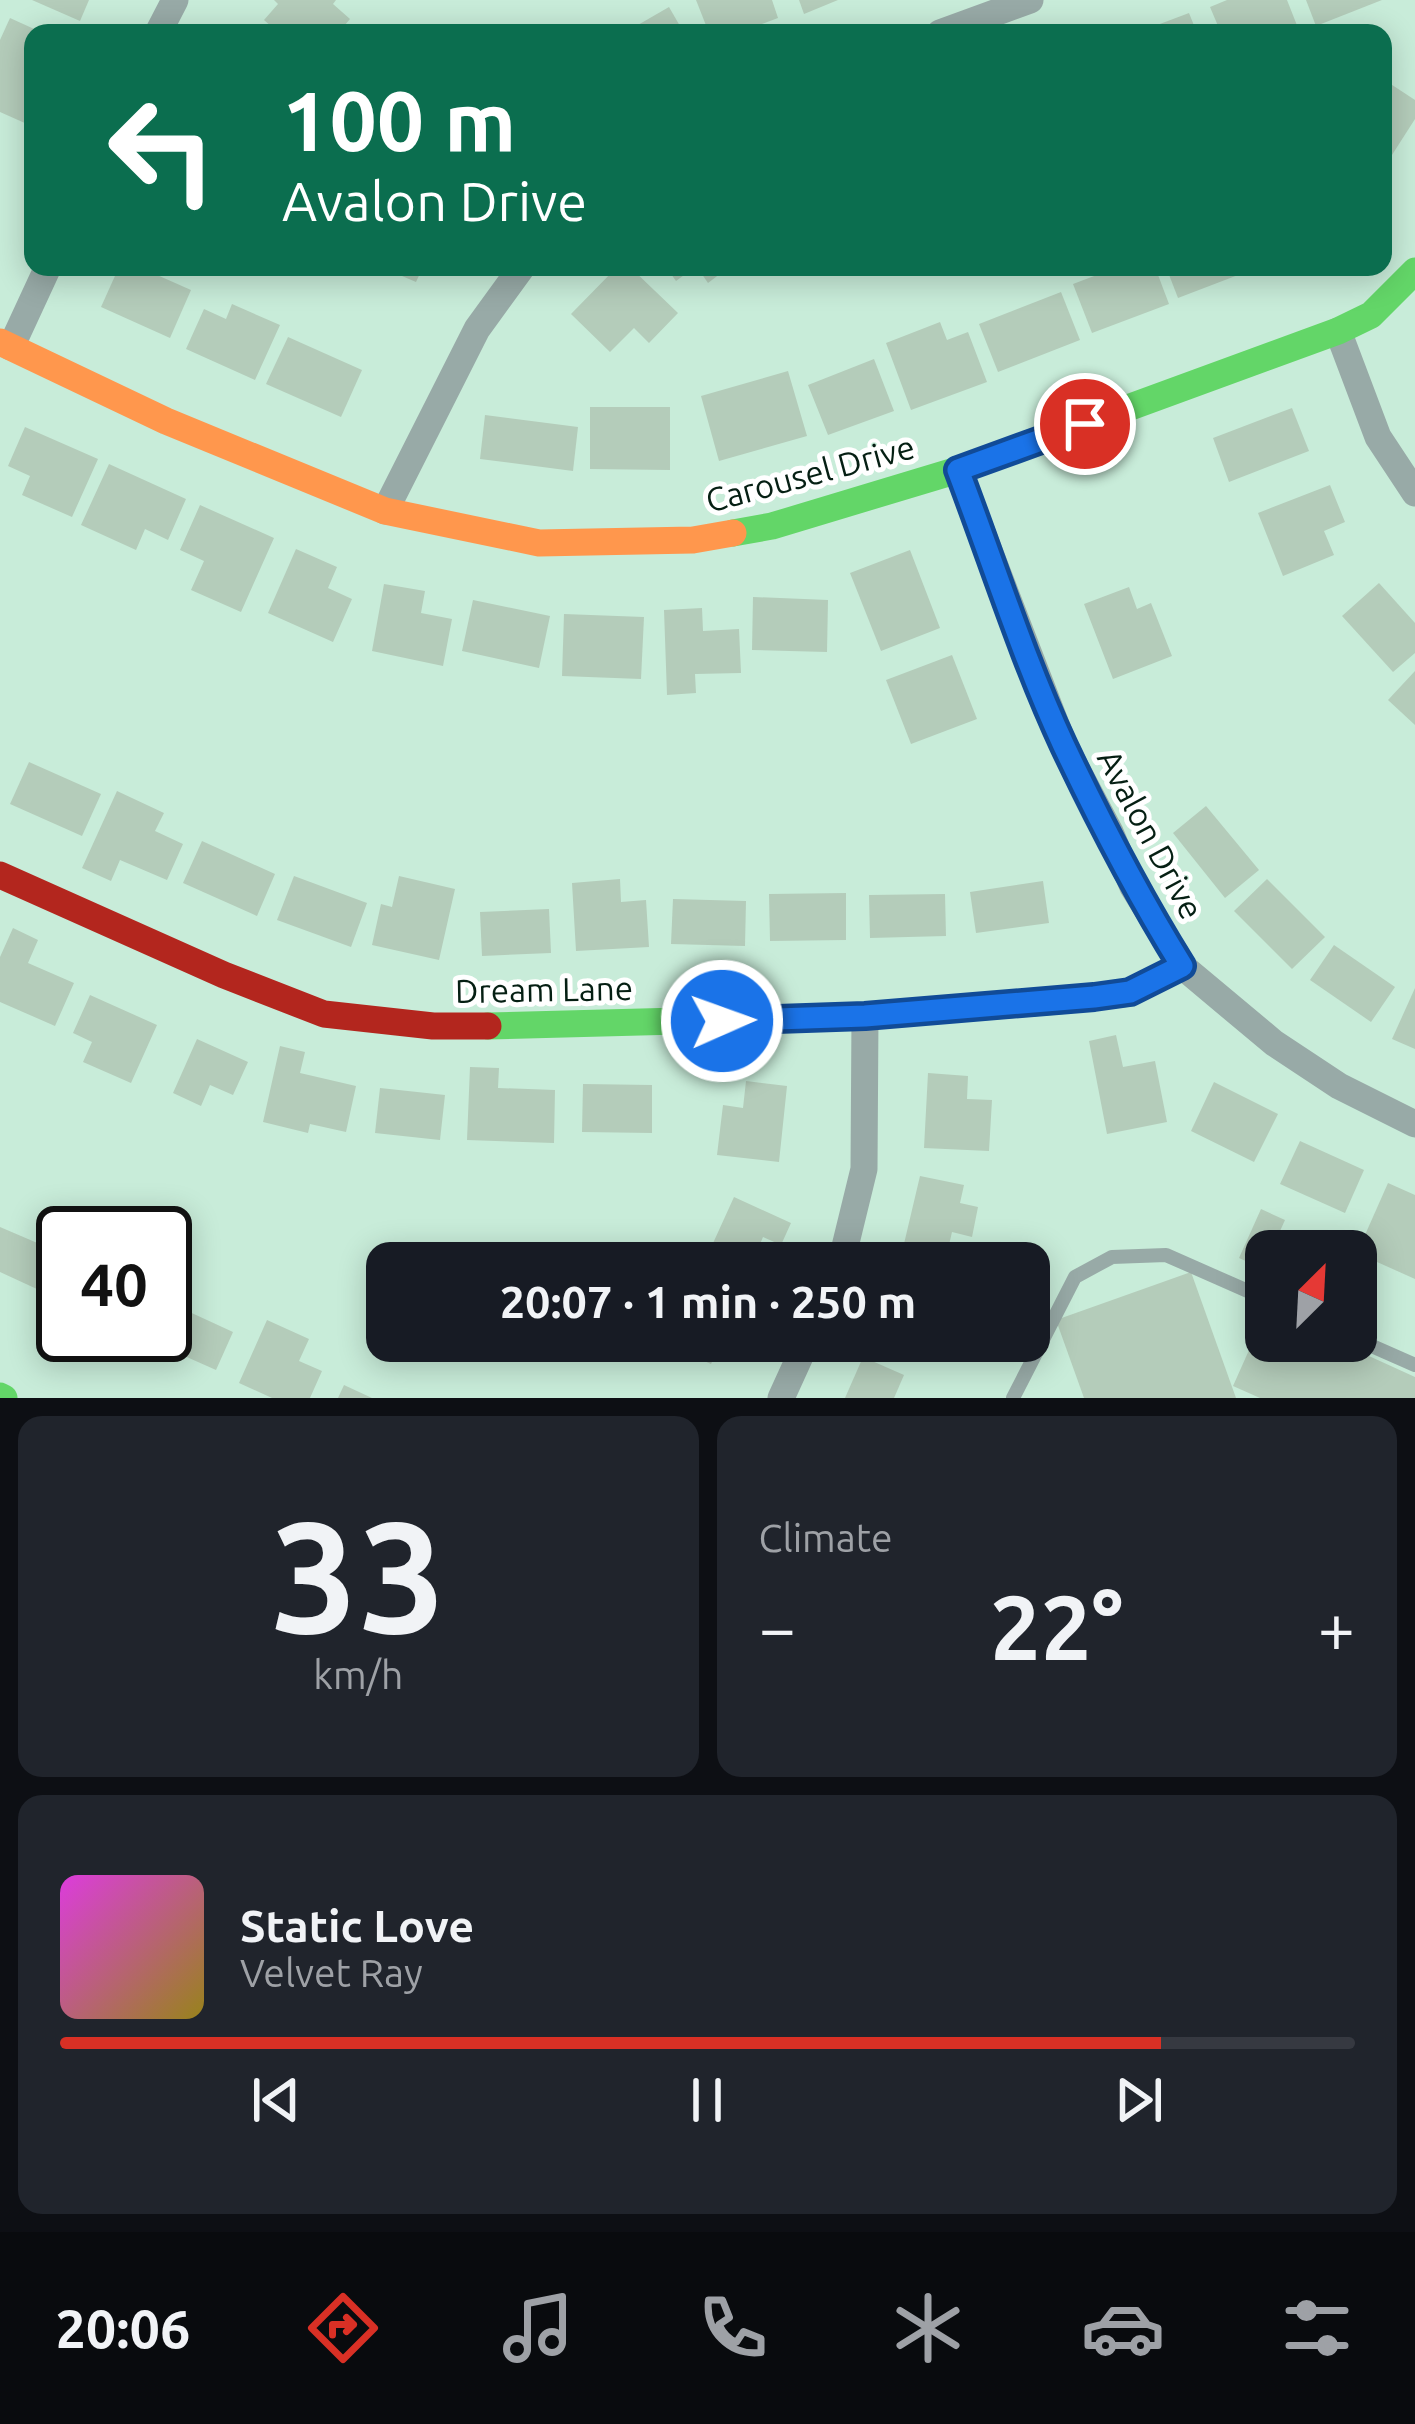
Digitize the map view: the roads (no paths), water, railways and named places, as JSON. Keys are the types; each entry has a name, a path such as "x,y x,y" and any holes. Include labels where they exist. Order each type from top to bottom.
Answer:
{"street":[{"path":"965,24 1030,0"},
{"name":"Carousel Drive","path":"5,345 166,421 385,511 539,543 693,540 772,526 958,470 1338,331 1371,315 1415,272"},
{"path":"5,345 43,276"},
{"path":"385,511 477,329 515,276"},
{"path":"1338,331 1378,437 1415,493"},
{"name":"Avalon Drive","path":"958,470 1064,745 1133,887 1182,966 1274,1043 1340,1086 1415,1124"},
{"name":"Dream Lane","path":"0,875 324,1014 433,1026 865,1016 1130,992 1182,966"},
{"path":"846,1242 864,1168 865,1016"},
{"path":"781,1398 797,1362"}],"lane":[{"path":"1013,1398 1075,1276 1112,1257 1166,1255 1245,1290"},
{"path":"1377,1348 1415,1365"}]}
